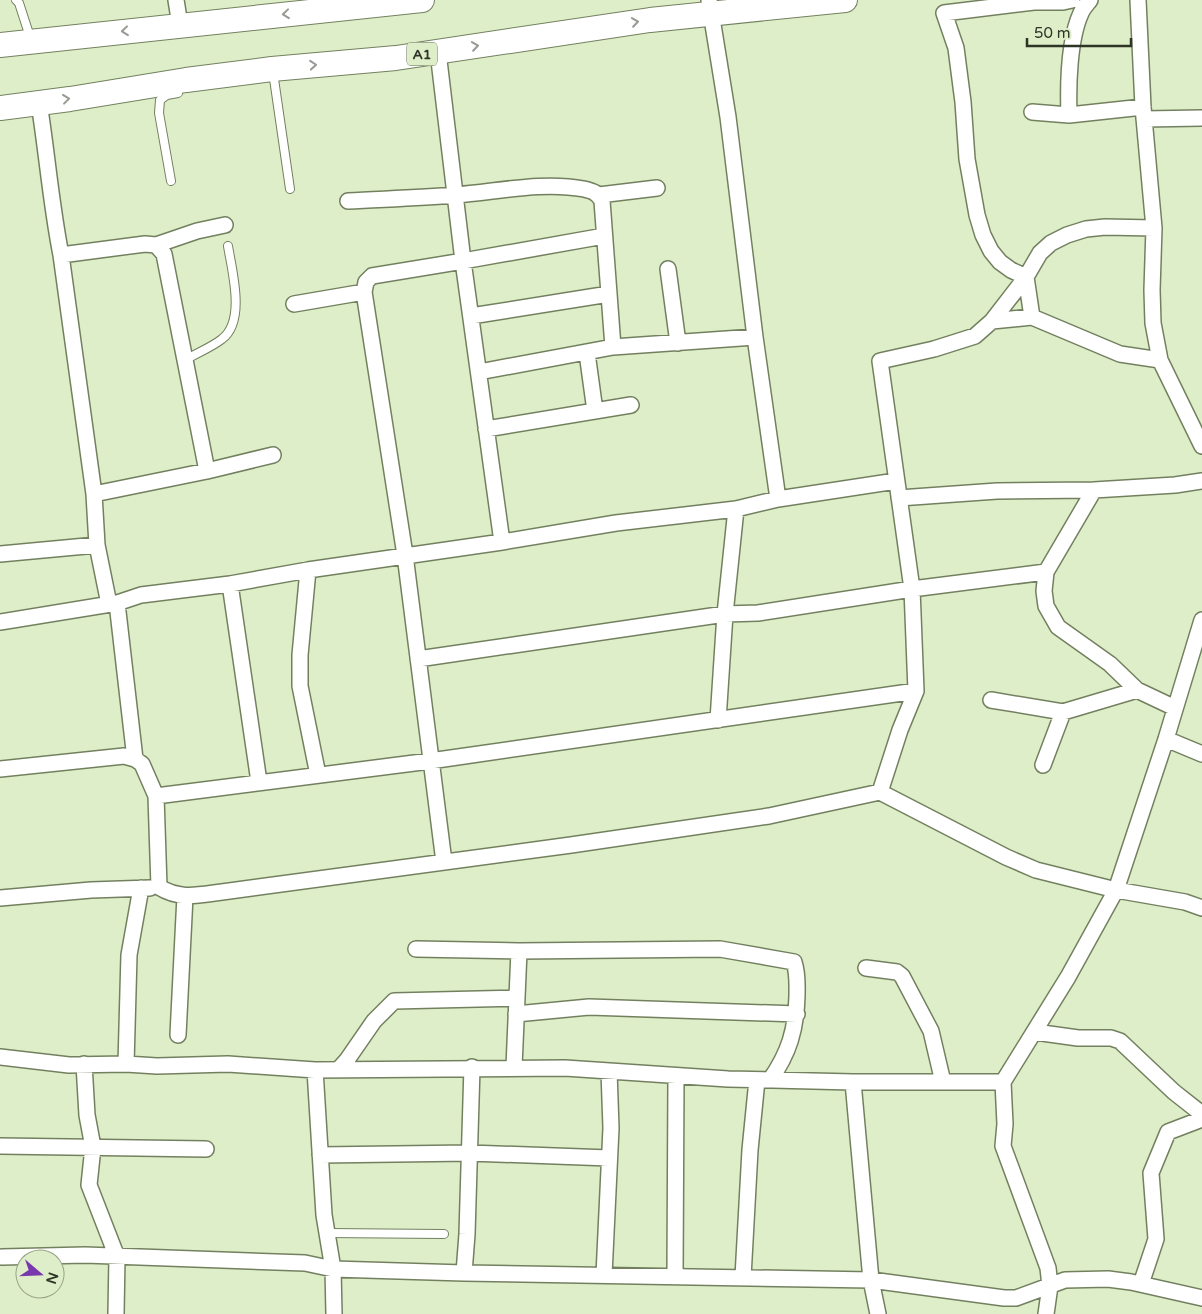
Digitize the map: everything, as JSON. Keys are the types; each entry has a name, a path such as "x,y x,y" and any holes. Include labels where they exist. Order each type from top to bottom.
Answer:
{"main road":[{"path":"0,45 422,0"},
{"name":"A1","path":"0,108 273,72 396,58 650,20 710,7 845,0"}],"street":[{"path":"176,0 180,25"},
{"path":"1026,277 1000,262 991,251 984,235 967,159 963,102 956,48 944,14 1034,2 1063,2 1072,0"},
{"path":"1069,115 1068,90 1074,39 1081,13 1090,0"},
{"path":"1138,0 1143,113 1154,228 1153,323 1160,360 1202,446"},
{"path":"710,7 728,116 755,337 778,499"},
{"path":"438,52 463,261 502,542"},
{"path":"39,103 94,494 97,545 113,603 135,759"},
{"path":"1032,112 1069,115 1143,113 1202,118"},
{"path":"348,201 455,196 558,186 584,189 599,195 657,188"},
{"path":"599,195 602,201 614,347"},
{"path":"61,255 145,244 156,245 196,231 225,225"},
{"path":"880,792 900,730 916,691 912,589 880,361 934,349 975,336 992,321 1026,277 1040,253 1051,243 1086,229 1106,227 1154,228"},
{"path":"444,862 405,555 364,292 366,282 372,276 604,236"},
{"path":"156,245 164,254 207,471"},
{"path":"668,268 678,343"},
{"path":"1026,277 1032,316"},
{"path":"294,304 364,292"},
{"path":"471,316 609,294"},
{"path":"992,321 1032,316 1120,354 1160,360"},
{"path":"479,372 614,347 755,337"},
{"path":"587,353 595,411"},
{"path":"486,429 631,405"},
{"path":"94,494 274,455"},
{"path":"0,622 113,603 141,595 230,584 405,555 502,542 616,522 736,509 778,499 896,481"},
{"path":"899,498 997,491 1094,490 1175,485 1202,481"},
{"path":"1094,490 1046,572 1044,591 1046,606 1058,627 1110,664 1137,690 1176,708"},
{"path":"718,720 725,614 736,509"},
{"path":"0,554 97,545"},
{"path":"308,570 300,655 300,686 318,775"},
{"path":"418,660 725,614 758,613 912,589 1046,572"},
{"path":"230,584 260,782"},
{"path":"1046,1314 1050,1286 1046,1260 1003,1146 1005,1124 1004,1082 1076,962 1116,890 1176,708 1195,668 1202,620"},
{"path":"991,700 1063,712 1137,690"},
{"path":"156,796 430,761 916,691"},
{"path":"1043,765 1063,712"},
{"path":"1166,739 1202,754"},
{"path":"0,769 124,756 135,759 142,764 156,796 159,887"},
{"path":"0,898 91,890 159,887 171,894 185,896 222,892 769,816 880,792 1036,870 1116,890 1173,900 1202,908"},
{"path":"126,1064 129,955 142,888"},
{"path":"178,1035 185,896"},
{"path":"416,949 519,951 720,949 794,962 797,973 797,1014 791,1042 782,1063 763,1080 750,1150 743,1277"},
{"path":"514,1067 519,951"},
{"path":"866,968 897,972 902,976 931,1031 943,1082"},
{"path":"339,1069 374,1021 394,1001 516,998"},
{"path":"516,1014 589,1008 797,1014"},
{"path":"1035,1032 1078,1038 1111,1038 1120,1041 1174,1092 1202,1114"},
{"path":"0,1057 69,1065 126,1064 158,1066 228,1064 315,1070 514,1067 587,1069 763,1080 1004,1082"},
{"path":"84,1064 87,1114 93,1147 89,1185 117,1257 116,1314"},
{"path":"464,1273 472,1068"},
{"path":"315,1070 324,1214 333,1269 334,1314"},
{"path":"604,1275 611,1128 609,1071"},
{"path":"675,1276 676,1076"},
{"path":"853,1082 871,1280 878,1314"},
{"path":"1141,1284 1156,1239 1151,1173 1168,1132 1202,1119"},
{"path":"0,1146 206,1149"},
{"path":"320,1155 470,1153 609,1158"},
{"path":"2,1257 85,1255 305,1263 333,1269 871,1280 1004,1298 1016,1298 1065,1280 1108,1279 1141,1284 1202,1298"}],"lane":[{"path":"16,0 19,3 31,41"},
{"path":"215,85 273,72 290,189"},
{"path":"171,181 159,113 160,100 186,90"},
{"path":"185,360 223,338 234,324 236,300 228,246"},
{"path":"326,1233 444,1234"}]}
